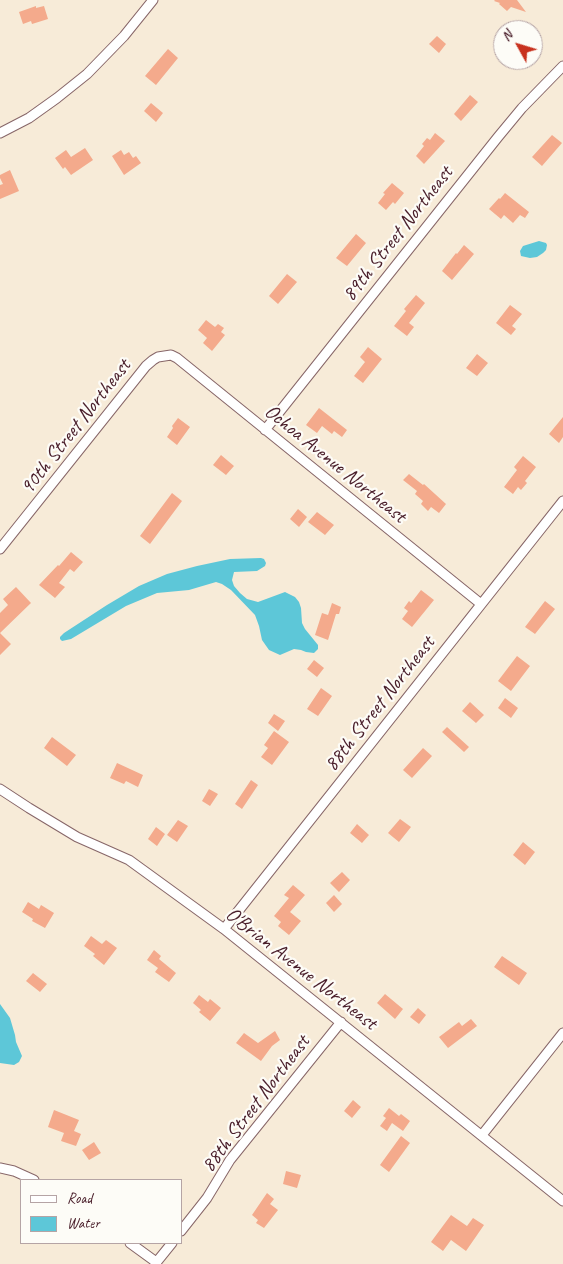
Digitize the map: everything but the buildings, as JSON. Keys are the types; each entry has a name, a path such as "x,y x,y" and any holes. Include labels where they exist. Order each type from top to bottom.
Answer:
{"street":[{"path":"0,134 35,114 87,74 124,36 152,0"},
{"name":"89th Street Northeast","path":"265,430 498,137 522,108 563,66"},
{"name":"Ochoa Avenue Northeast","path":"165,356 171,355 178,358 481,604"},
{"name":"90th Street Northeast","path":"0,549 146,366 153,360 165,356"},
{"name":"88th Street Northeast","path":"224,929 563,502"},
{"name":"O'Brian Avenue Northeast","path":"0,789 77,837 129,860 224,929 563,1201"},
{"name":"88th Street Northeast","path":"182,1230 207,1198 230,1160 341,1022"},
{"path":"482,1135 563,1033"},
{"path":"0,1168 14,1171 32,1179"},
{"path":"131,1244 156,1263 171,1244"}],"water":[{"path":"539,241 547,245 543,253 537,257 530,258 521,256 520,251 523,246"},
{"path":"261,558 266,563 265,566 257,571 234,572 232,580 234,586 247,599 258,602 285,592 295,597 301,608 302,623 318,645 318,649 314,653 294,649 280,655 269,650 262,640 255,615 231,590 216,582 189,590 157,593 126,606 71,639 62,641 60,639 64,633 107,605 139,586 167,574 230,559"},
{"path":"0,1004 10,1018 16,1042 22,1056 19,1062 14,1065 0,1063"}]}
